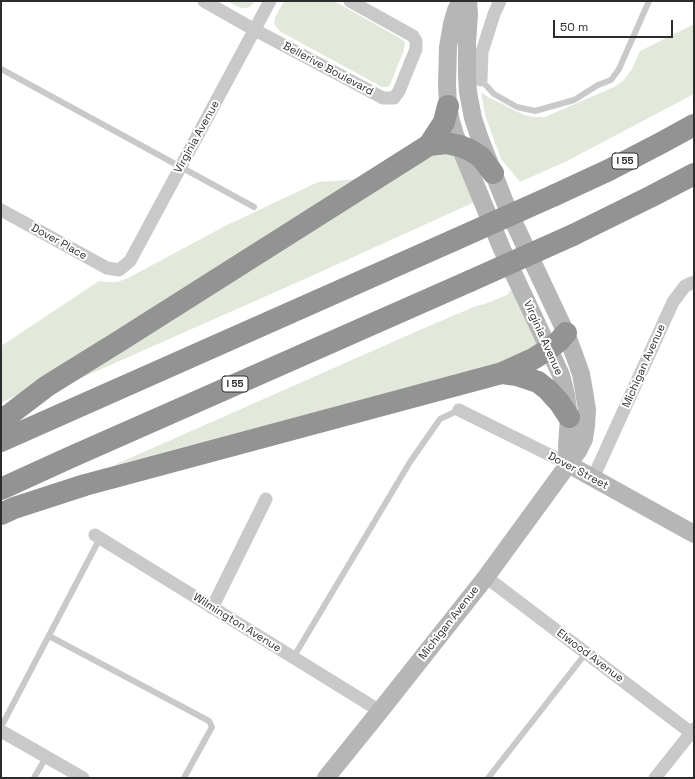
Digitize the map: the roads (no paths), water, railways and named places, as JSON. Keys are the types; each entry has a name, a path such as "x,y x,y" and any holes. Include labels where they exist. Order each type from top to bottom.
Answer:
{"highway":[{"path":"1,421 47,386 429,145 444,122 448,106"},
{"name":"I 55","path":"1,442 555,195 609,170 694,125"},
{"path":"429,145 446,143 470,150 481,157 493,173"},
{"name":"I 55","path":"1,489 573,235 694,174"},
{"path":"1,514 14,508 85,485 502,373 533,359 549,349 566,333"},
{"path":"502,373 517,374 538,382 559,402 569,417"}],"main road":[{"name":"Virginia Avenue","path":"461,1 456,10 452,24 448,47 448,106 455,134 502,249 561,376 566,395 569,417 567,446 568,464"},
{"name":"Virginia Avenue","path":"468,1 467,75 468,92 473,118 508,210 566,333 581,374 587,410 586,426 584,439 578,451 568,464"},
{"name":"Dover Street","path":"568,464 692,532"},
{"name":"Michigan Avenue","path":"326,778 486,577 568,464"}],"street":[{"name":"Bellerive Boulevard","path":"204,1 383,98 394,98 399,91 416,49 416,41 414,36 350,1"},
{"name":"Virginia Avenue","path":"119,270 130,261 270,1"},
{"path":"482,80 482,52 494,14 500,1"},
{"name":"Dover Place","path":"1,210 107,268 119,270"},
{"name":"Michigan Avenue","path":"593,478 673,302 685,286 694,282"},
{"name":"Dover Street","path":"459,410 568,464"},
{"path":"212,608 266,499"},
{"name":"Wilmington Avenue","path":"97,537 380,711"},
{"name":"Elwood Avenue","path":"486,577 693,732"},
{"path":"1,731 83,778"},
{"path":"655,778 693,732"}],"lane":[{"path":"482,80 494,94 517,107 535,110 574,100 611,80 619,69 649,1"},
{"path":"1,69 254,206"},
{"path":"293,658 410,462 440,419 459,410"},
{"path":"1,727 49,636 97,537"},
{"path":"49,636 209,721 212,727 184,778"},
{"path":"488,778 586,653"},
{"path":"34,778 46,757"}]}
